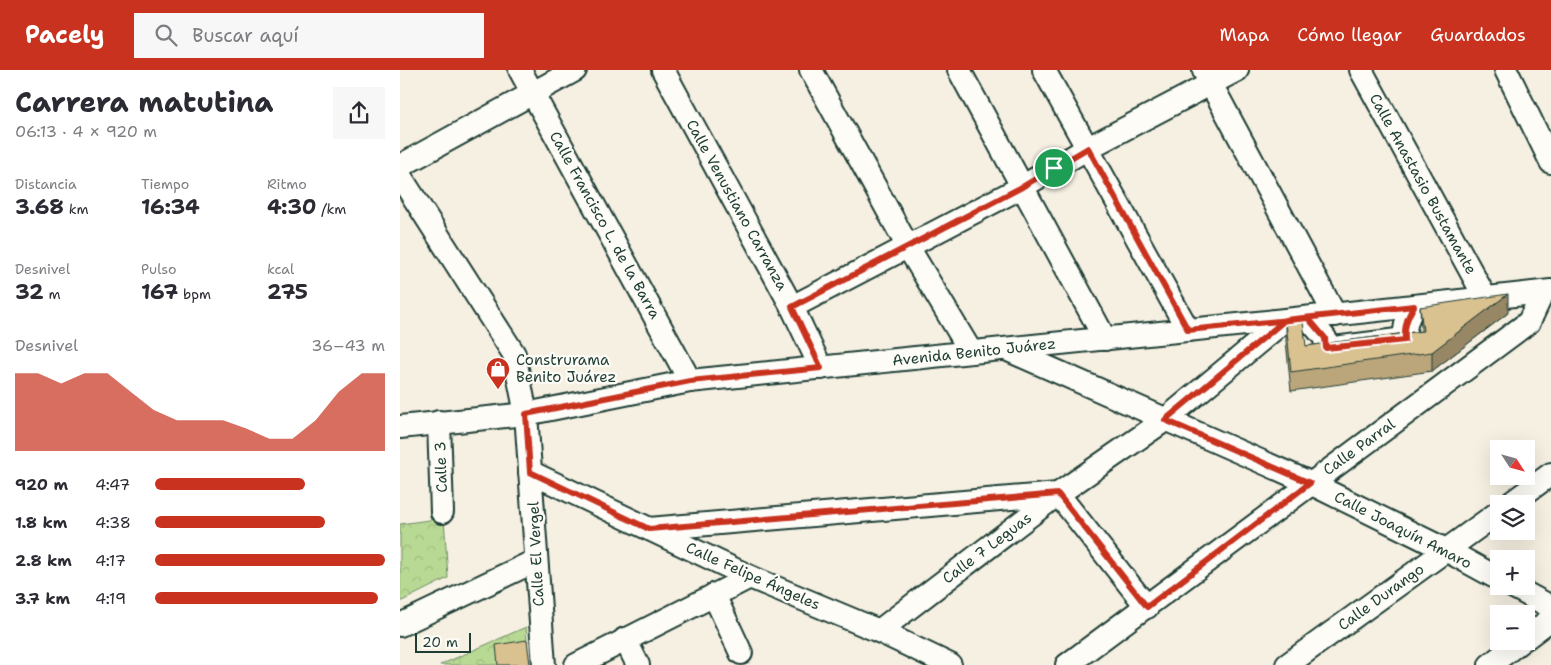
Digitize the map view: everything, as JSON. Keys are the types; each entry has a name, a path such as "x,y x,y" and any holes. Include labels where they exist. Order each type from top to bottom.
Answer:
{"street":[{"name":"Calle Francisco L. de la Barra","path":"520,70 690,381"},
{"path":"400,166 575,70"},
{"name":"Calle Venustiano Carranza","path":"663,70 792,307 821,368"},
{"path":"811,70 908,247 971,352"},
{"path":"959,70 1105,339"},
{"path":"1044,70 1188,330"},
{"path":"792,307 1022,187 1207,77 1237,70"},
{"name":"Calle Anastasio Bustamante","path":"1361,70 1486,298"},
{"path":"1508,71 1551,162"},
{"path":"1207,77 1334,315"},
{"name":"Calle El Vergel","path":"400,176 514,354 526,414 544,665"},
{"name":"Avenida Benito Juárez","path":"400,427 526,414 690,381 1547,292"},
{"name":"Calle Parral","path":"1067,665 1147,607 1310,483 1540,321 1547,292"},
{"path":"1308,318 1325,338 1326,348 1405,340 1404,329 1414,306"},
{"name":"Calle 7 Leguas","path":"878,631 1058,494 1165,420 1285,320"},
{"name":"Calle Joaquín Amaro","path":"1006,349 1310,483 1446,550 1490,574"},
{"name":"Calle 3","path":"439,422 442,512"},
{"name":"Calle Felipe Ángeles","path":"530,472 750,577 878,631 950,665"},
{"path":"1522,495 1551,474"},
{"path":"649,529 1058,494 1147,607"},
{"name":"Calle Durango","path":"1287,665 1490,518"},
{"path":"400,624 535,560"},
{"path":"576,665 750,577"},
{"path":"714,595 741,654"},
{"path":"1529,595 1551,607"},
{"path":"1535,631 1551,619"},
{"path":"625,639 638,665"},
{"path":"1490,665 1509,650"}],"green space":[{"path":"444,518 448,578 400,602 400,524"},
{"path":"526,627 529,665 440,665"}],"building":[{"path":"1508,294 1432,352 1291,372 1286,322 1303,321 1306,346 1423,331 1420,307"},
{"path":"527,640 530,665 498,665 496,645"}],"place":[{"name":"Construrama Benito Juárez","path":"498,390"}],"route":[{"path":"1054,168 1022,187 792,307 821,368 690,381 526,414 530,472 649,529 1058,494 1147,607 1310,483 1165,420 1285,320 1414,306 1404,329 1405,340 1326,348 1325,338 1308,318 1285,320 1188,330 1088,148 1054,168"}]}
